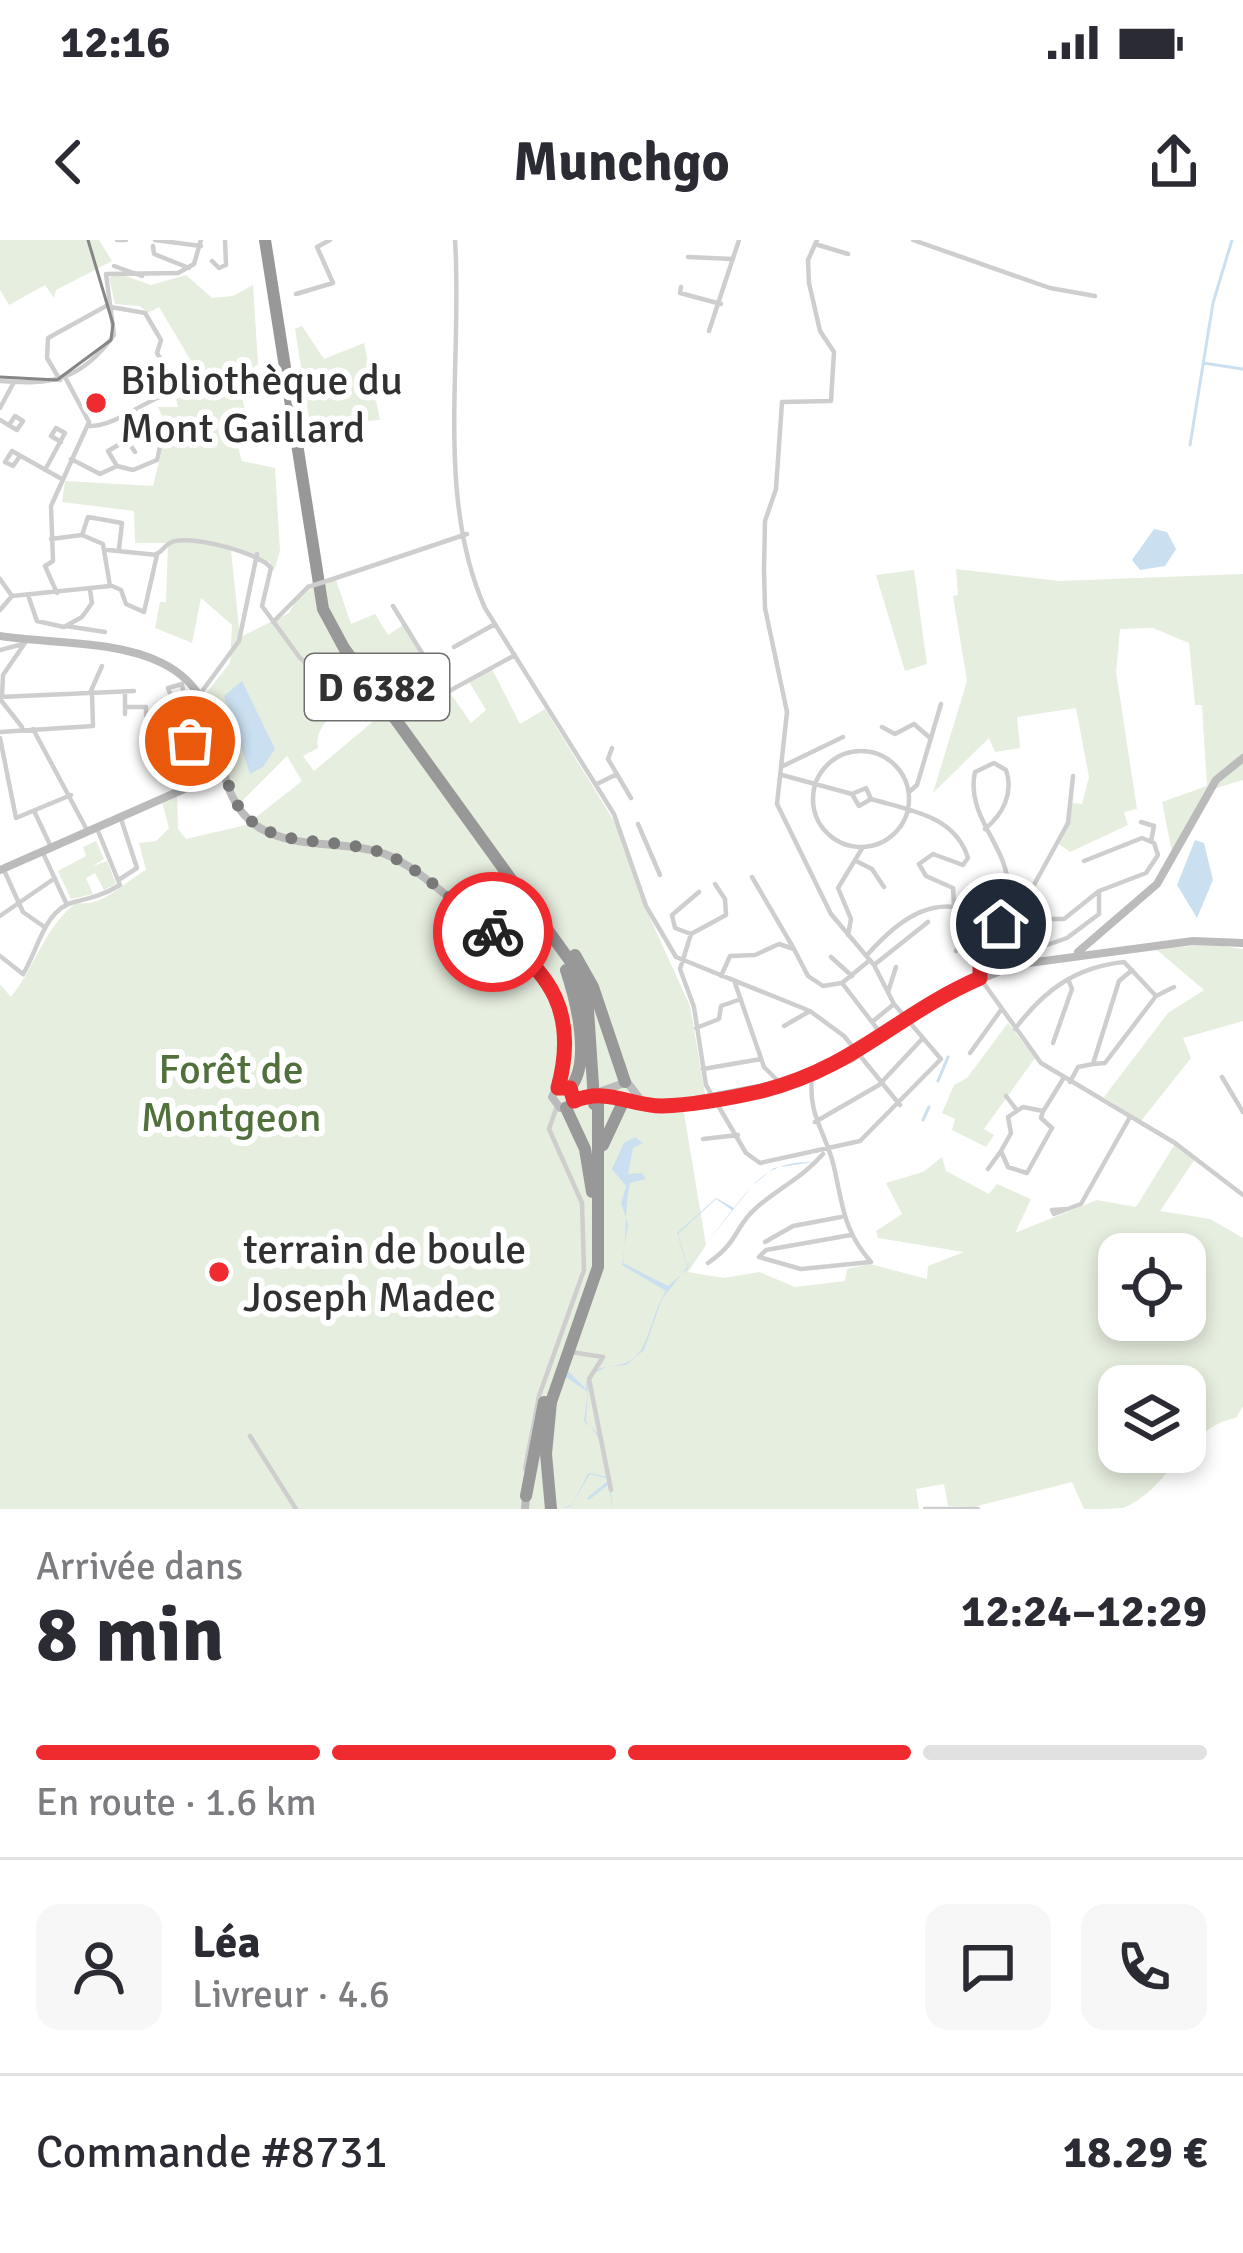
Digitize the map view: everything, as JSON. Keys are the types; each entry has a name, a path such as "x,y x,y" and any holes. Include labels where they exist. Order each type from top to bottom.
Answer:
{"highway":[{"name":"D 6382","path":"267,240 323,609 344,648 557,940 580,981 590,1022 596,1085"},
{"name":"D 6382","path":"267,240 328,610 349,649 572,956 596,1025 595,1282 550,1402 549,1509"},
{"path":"506,872 554,943 574,993 578,1076 566,1093 586,1149 598,1211"},
{"path":"530,896 584,968 624,1093 604,1138 598,1211"},
{"name":"D 6382","path":"549,1509 542,1434 562,1350 589,1290 598,1211"},
{"path":"526,1503 537,1426 562,1350"}],"street":[{"path":"212,262 219,268 226,265 225,240"},
{"path":"296,294 332,283 317,248 330,240"},
{"path":"455,240 458,365 453,437 470,576 597,784 665,942 684,962 810,1010 859,1054 900,1105"},
{"path":"709,331 722,304 739,240"},
{"path":"715,884 725,899 726,914 691,934 680,969 713,1099 748,1156 760,1163 826,1152 870,1135 940,1062 821,896 777,804 787,719 764,596 765,520 776,489 782,402 830,403 831,347 821,334 808,260 816,242 848,254"},
{"path":"917,242 1050,288 1095,296"},
{"path":"154,243 201,243 189,268 154,254 154,243"},
{"path":"688,257 733,259"},
{"path":"114,266 142,276"},
{"path":"0,381 63,378 111,339 107,272 142,276 189,268"},
{"path":"681,287 680,293 722,304"},
{"path":"89,426 47,358 48,338 109,306 146,313 161,340 157,352 182,394"},
{"path":"57,593 45,566 53,560 51,506 60,478 89,426 141,408 164,394 182,394 195,386 187,373"},
{"path":"0,408 14,382"},
{"path":"71,459 100,473 117,466 133,470 158,460 161,443 141,408"},
{"path":"0,420 10,425"},
{"path":"117,466 108,451 128,440 135,452"},
{"path":"45,470 61,442"},
{"path":"20,456 60,478"},
{"path":"82,536 88,517 122,523 119,549"},
{"path":"273,622 308,587 466,534"},
{"path":"51,538 82,536 134,557 156,554 174,542 257,554 271,568 261,601 299,658 378,718"},
{"path":"108,550 110,585"},
{"path":"0,610 12,596 110,585 123,592 126,604 144,612 156,554"},
{"path":"200,694 226,666 239,640 257,554"},
{"path":"0,579 12,596"},
{"path":"66,626 85,614 92,603 90,590"},
{"path":"28,596 37,621 105,632"},
{"path":"393,606 446,692"},
{"path":"454,647 495,623"},
{"path":"1,636 141,655 176,671 200,694 214,722 236,805 262,829 391,856 529,956 558,1000 566,1093 549,1129 582,1203 584,1270 562,1350 603,1357 589,1380 611,1490"},
{"path":"0,650 26,642"},
{"path":"22,727 1,697 4,675 26,642"},
{"path":"412,712 515,655"},
{"path":"70,795 16,818 0,735 22,727 93,726 91,693 102,666"},
{"path":"1,697 134,691"},
{"path":"125,693 125,710 146,707 146,716 158,717 175,707"},
{"path":"909,792 917,785 941,704"},
{"path":"176,717 196,780"},
{"path":"883,727 895,734 914,724 929,737"},
{"path":"198,727 207,764"},
{"path":"33,729 120,880"},
{"path":"781,771 843,737"},
{"path":"188,744 202,742"},
{"path":"611,748 608,759 631,798"},
{"path":"865,751 894,764 909,792 908,809 896,832 863,847 838,840 820,822 816,785 834,759 865,751"},
{"path":"1090,950 1167,872 1216,780 1243,758"},
{"path":"956,951 1009,883 974,802 973,778 983,765 994,763 1006,770 1010,784 1004,806 986,829"},
{"path":"45,927 19,903 2,869 225,771"},
{"path":"781,771 852,794 866,788 871,799"},
{"path":"597,784 617,774"},
{"path":"1073,776 1068,823 1020,906 983,946 980,978 1041,1063 1243,1195"},
{"path":"852,794 861,806 871,799"},
{"path":"871,799 937,818 965,848 967,861 961,866 933,854 919,864 923,874 952,888 954,906"},
{"path":"35,813 48,864 67,905"},
{"path":"0,956 23,974 45,927 67,905 117,888 137,868 121,819"},
{"path":"1020,906 1064,919 1099,891 1140,877 1156,863 1158,851 1151,841 1154,826 1142,822"},
{"path":"638,824 660,875"},
{"path":"1084,861 1127,841 1151,841"},
{"path":"848,935 851,919 838,888 863,847"},
{"path":"633,867 650,857"},
{"path":"858,862 872,869 884,887"},
{"path":"1156,863 1167,872"},
{"path":"752,877 813,982 824,986 852,976 928,922"},
{"path":"0,916 55,878"},
{"path":"1039,914 1034,928 1039,942 1060,942 1099,914 1099,891"},
{"path":"691,934 675,928 672,915 699,892"},
{"path":"870,960 902,919 954,906 985,917"},
{"path":"721,976 735,954 755,955 783,943 788,935"},
{"path":"566,1093 624,1093 658,1106 781,1085 859,1054 906,1019 980,978 1020,964 1090,950 1108,953 1192,940 1243,944"},
{"path":"783,943 794,949"},
{"path":"831,957 852,976"},
{"path":"1015,1029 1038,999 1092,966 1124,962 1156,996"},
{"path":"888,992 896,967"},
{"path":"1093,1064 1119,981 1132,970"},
{"path":"1053,1043 1072,989 1068,979"},
{"path":"842,982 883,1037"},
{"path":"735,983 761,1059 781,1085"},
{"path":"1000,1151 1008,1167 1028,1174 1052,1128 1041,1118 1043,1111 1066,1080 1078,1067 1105,1063 1156,996 1174,987"},
{"path":"696,1028 719,1018 721,1006 741,999"},
{"path":"872,1022 894,1004"},
{"path":"784,1025 810,1010"},
{"path":"970,1053 1000,1010"},
{"path":"814,1122 883,1083 923,1038"},
{"path":"703,1069 761,1059"},
{"path":"812,1075 814,1122 834,1165 841,1217 871,1262 801,1270 759,1257 766,1250 850,1235"},
{"path":"1222,1077 1243,1112"},
{"path":"1006,1096 1016,1109 1043,1111"},
{"path":"988,1169 1011,1133 1008,1118 1016,1109"},
{"path":"1068,1209 1081,1204 1130,1117"},
{"path":"704,1139 737,1135"},
{"path":"708,1264 733,1247 757,1207 826,1152"},
{"path":"766,1242 794,1226 841,1217"},
{"path":"250,1436 296,1509"},
{"path":"925,1509 978,1509"}],"green space":[{"path":"0,240 99,240 112,261 56,290 54,298 45,285 9,305 0,290"},
{"name":"Forêt de Montgeon","path":"117,273 151,285 186,275 212,298 233,296 253,285 258,364 235,384 244,406 239,450 242,461 275,468 280,551 274,571 270,562 231,550 240,637 289,613 300,593 336,580 351,624 375,614 388,635 403,625 471,723 486,710 468,680 491,667 520,724 545,709 619,829 640,896 690,1006 706,1099 683,1107 706,1245 688,1272 724,1278 759,1272 795,1287 845,1281 847,1269 870,1264 927,1279 928,1266 964,1252 878,1238 876,1231 902,1214 886,1183 923,1172 942,1157 946,1171 989,1194 997,1184 1031,1199 1015,1233 1097,1200 1136,1207 1175,1144 1195,1159 1160,1211 1210,1219 1243,1238 1243,1406 1236,1418 1206,1432 1206,1365 1098,1365 1098,1473 1166,1473 1123,1508 1084,1509 1072,1482 973,1507 948,1506 944,1484 916,1489 919,1509 0,1509 0,984 11,997 56,923 76,903 105,897 146,870 139,843 156,841 169,828 162,802 177,794 178,829 186,839 246,825 302,781 287,756 240,803 233,795 215,716 204,696 230,663 232,625 201,598 192,643 155,628 160,602 166,602 168,543 135,543 134,511 62,502 65,481 153,486 164,442 153,424 163,418 158,407 178,407 176,399 183,395 173,377 194,366 159,307 148,313 140,306 115,304 109,278","holes":["349,701 376,719 314,771 303,756 318,748 322,727"]},
{"path":"302,326 324,359 364,343 380,420 332,423 329,438 313,444 295,329"},
{"path":"956,569 1060,581 1243,574 1243,780 1213,789 1173,857 1162,802 1207,786 1202,705 1195,705 1189,643 1153,628 1120,629 1116,672 1137,809 1124,812 1128,825 1070,852 1059,844 1072,803 1082,804 1089,777 1076,708 1017,717 1020,748 995,752 989,738 933,793 967,681 953,596 958,595"},
{"path":"914,570 927,664 905,671 876,575"},
{"path":"96,841 104,859 93,866 107,861 116,884 104,890 95,873 86,878 93,894 71,899 58,871 86,856 83,847"},
{"path":"1209,944 1243,949 1243,1021 1183,1038 1191,1058 1141,1121 1104,1097 1168,1013 1204,990 1157,950"},
{"path":"1008,1023 1035,1058 984,1129 994,1135 986,1147 952,1130 955,1119 942,1113 954,1085 967,1078"}],"water":[{"path":"1154,529 1167,532 1176,549 1165,566 1140,570 1132,560"},
{"path":"242,681 275,749 263,767 250,774 224,696"},
{"path":"1195,840 1204,843 1213,880 1197,918 1177,885"},
{"path":"635,1137 643,1143 633,1148 628,1174 642,1173 646,1179 630,1183 626,1218 621,1203 626,1186 612,1169 624,1143"},
{"path":"751,1187 704,1246 732,1210 716,1199 678,1234 688,1267 677,1233 716,1198 734,1208"},
{"path":"625,1248 623,1263 668,1286 681,1275 662,1299 644,1350 626,1365 608,1367 631,1360 641,1350 658,1306 666,1291 622,1265"},
{"path":"568,1371 586,1389 586,1382 594,1374 589,1381 586,1421 590,1427 584,1421 588,1392 561,1374"},
{"path":"602,1445 609,1479 590,1474 571,1506 562,1509 572,1504 588,1474 590,1473 608,1477"}],"waterway":[{"path":"1190,445 1213,303 1232,240"},
{"path":"1203,363 1243,369"},
{"path":"938,1081 948,1057"},
{"path":"923,1120 929,1107"},
{"path":"589,1498 608,1483"}],"tram line":[{"path":"0,377 57,380 111,340 113,324 88,240"}],"way so far":[{"path":"190,741 188,763 196,780 225,771 236,805 262,829 276,836 391,856 493,932"}],"place":[{"name":"Bibliothèque du Mont Gaillard","path":"96,403"},
{"name":"terrain de boule Joseph Madec","path":"219,1272"}],"route":[{"path":"493,932 529,956 554,989 562,1036 558,1088 570,1088 574,1101 617,1095 658,1106 767,1089 851,1059 932,1000 980,978 980,953 1001,924"}]}
